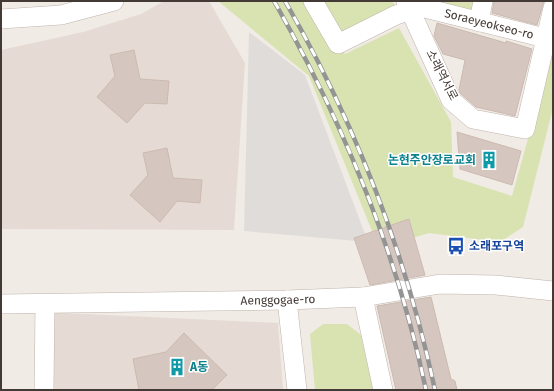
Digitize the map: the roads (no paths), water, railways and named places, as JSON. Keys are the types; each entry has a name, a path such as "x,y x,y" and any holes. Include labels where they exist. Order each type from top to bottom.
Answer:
{"street":[{"path":"1,19 61,15 114,1"},
{"name":"Soraeyeokseo-ro","path":"313,1 338,44 396,14 408,5 549,39"},
{"path":"479,22 484,1"},
{"name":"소래역서로","path":"408,5 452,100 473,119 525,129 549,39"},
{"path":"549,39 553,8"},
{"name":"Aenggogae-ro","path":"1,304 287,300 363,297 440,284 496,286 553,292"},
{"path":"363,297 383,390"},
{"path":"287,300 297,390"},
{"path":"44,390 45,304"}],"railway":[{"path":"274,1 323,94 365,190 384,239 400,288 426,390"},
{"path":"285,1 333,93 375,190 409,289 435,390"}],"place":[{"name":"논현주안장로교회","path":"489,160"},
{"name":"소래포구역","path":"456,246"},
{"name":"A동","path":"177,367"}]}
